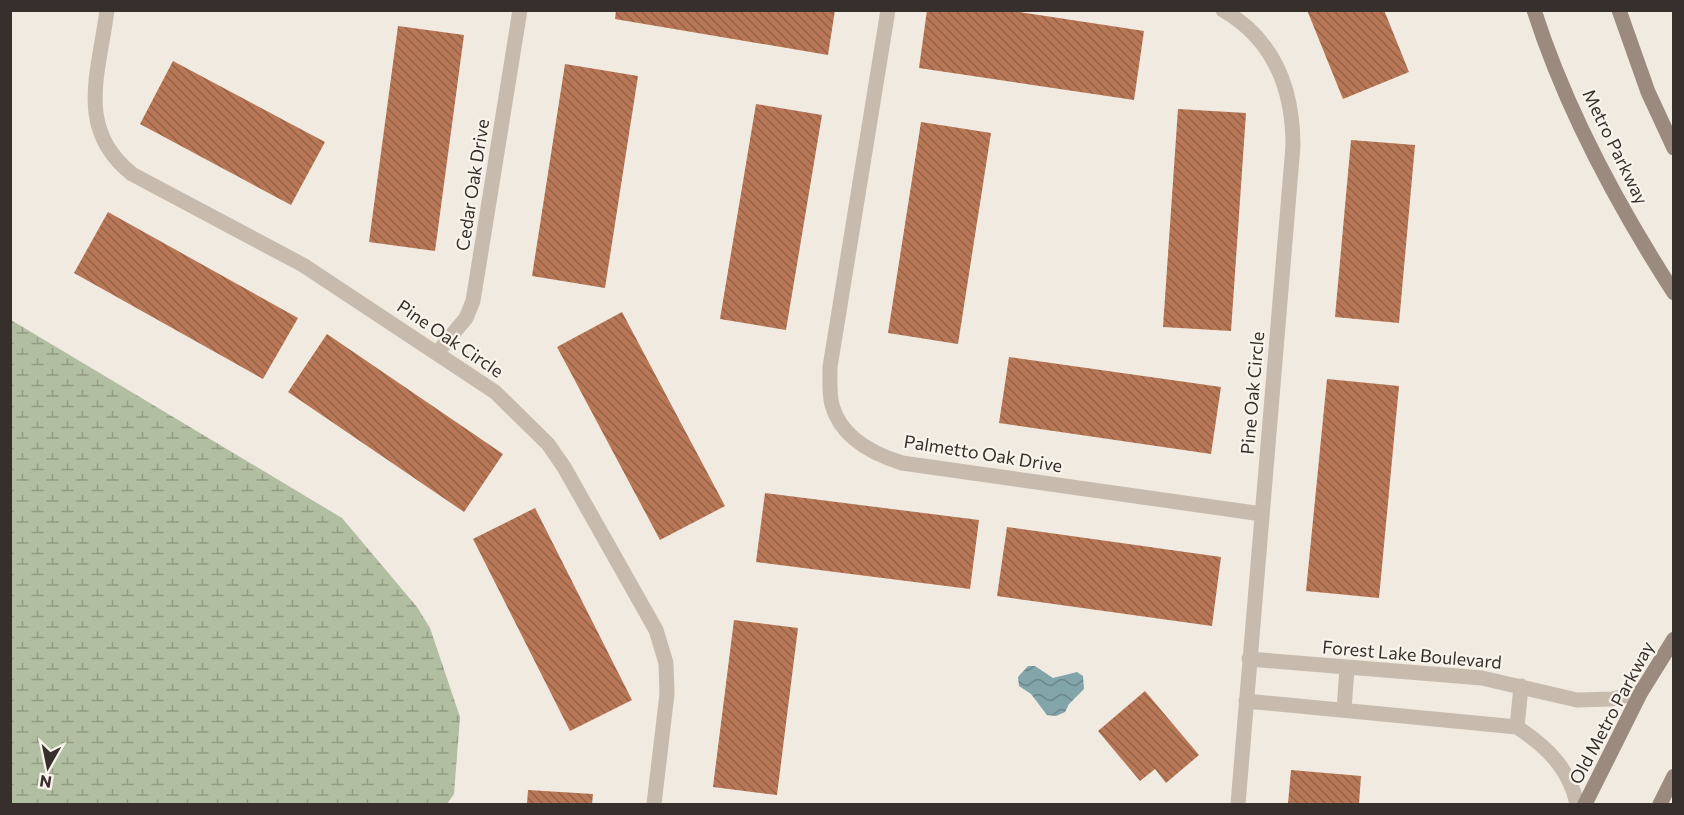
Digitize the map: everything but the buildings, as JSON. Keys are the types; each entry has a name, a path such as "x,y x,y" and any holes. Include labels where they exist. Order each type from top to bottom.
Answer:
{"main road":[{"name":"Metro Parkway","path":"1534,10 1575,112 1637,236 1674,293"},
{"path":"1619,10 1648,92 1674,148"},
{"name":"Old Metro Parkway","path":"1585,804 1641,692 1674,639"},
{"path":"1660,804 1674,776"}],"street":[{"name":"Pine Oak Circle","path":"107,10 95,112 98,131 117,161 132,174 303,265 495,392 548,444 585,503 656,630 666,663 667,693 654,804"},
{"name":"Cedar Oak Drive","path":"437,353 466,318 473,301 520,10"},
{"name":"Palmetto Oak Drive","path":"888,10 830,367 832,405 840,421 862,446 879,456 902,463 1262,514"},
{"name":"Pine Oak Circle","path":"1223,10 1249,30 1278,67 1289,94 1293,117 1293,146 1238,804"},
{"name":"Forest Lake Boulevard","path":"1250,659 1482,678 1577,699 1617,698 1641,692"},
{"path":"1344,710 1347,668"},
{"path":"1517,727 1521,686"},
{"path":"1245,701 1517,727 1534,739 1562,768 1573,784 1577,804"}],"green space":[{"path":"11,320 342,518 417,607 430,628 460,717 454,794 447,804 11,804"}],"water":[{"path":"1028,666 1035,666 1053,678 1077,672 1083,676 1084,689 1069,704 1065,712 1056,716 1047,715 1031,694 1019,686 1018,677"}]}
